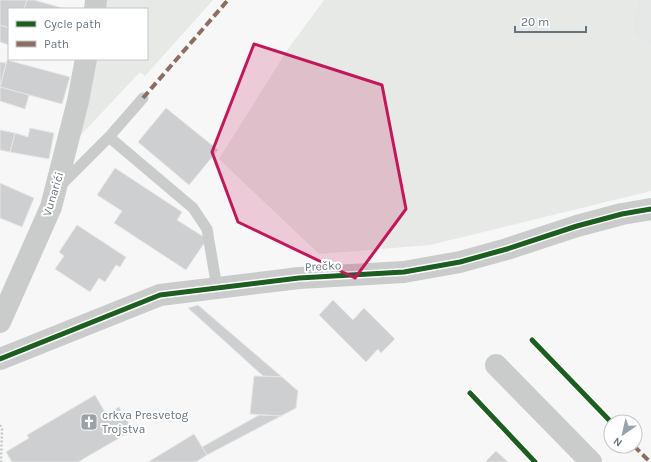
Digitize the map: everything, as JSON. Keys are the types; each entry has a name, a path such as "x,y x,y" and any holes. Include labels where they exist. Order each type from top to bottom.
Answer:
{"street":[{"name":"Vunarići","path":"0,322 51,207 78,101 86,60"},
{"name":"Prečko","path":"0,359 160,295 299,278 404,272 460,262 577,226 622,214 651,209"},
{"path":"496,365 591,462"}],"lane":[{"path":"55,191 109,137 143,98"},
{"path":"109,137 193,208 207,229 217,288"}],"path":[{"path":"0,425 2,429 1,462"}],"highlighted area":[{"path":"254,44 382,85 406,209 355,278 238,222 212,152"}],"shaded area":[{"path":"102,0 213,0 145,76 140,72 78,138 92,60 148,60 148,8 101,8"},
{"path":"324,0 636,0 632,35 651,47 651,191 430,245 319,254 219,159 288,49"},
{"path":"636,0 651,0 651,47 632,35"}],"building":[{"path":"0,0 27,0 24,8 8,8 8,28 0,25"},
{"path":"27,0 34,0 62,8 24,8"},
{"path":"0,25 8,28 8,45 0,42"},
{"path":"7,60 70,77 62,104 0,87"},
{"path":"0,62 6,63 0,87"},
{"path":"0,87 29,95 25,109 0,101"},
{"path":"166,108 218,150 189,185 138,142"},
{"path":"30,128 54,133 49,159 10,152 15,133 28,137"},
{"path":"0,130 15,133 10,152 0,150"},
{"path":"115,168 182,212 177,220 207,239 186,270 114,223 122,211 97,195"},
{"path":"0,183 34,198 22,227 0,218"},
{"path":"77,225 126,257 120,267 116,265 105,282 99,278 90,292 55,269 64,256 59,252"},
{"path":"333,300 353,320 364,308 395,339 381,353 378,349 366,362 319,315"},
{"path":"198,305 282,377 263,376 188,308"},
{"path":"254,376 282,377 298,391 296,408 281,416 250,414"},
{"name":"crkva Presvetog Trojstva","path":"95,395 106,414 119,407 133,430 78,462 12,462 6,452 29,438 27,435"},
{"path":"259,415 281,416 207,455 202,447"},
{"path":"194,434 207,455 196,462 148,462"},
{"path":"496,451 508,462 485,462"}],"marked path":[{"path":"143,98 228,0"},
{"path":"642,454 650,462"}],"cycle path":[{"path":"0,359 160,295 299,278 404,272 460,262 507,249 577,226 622,214 651,209"},
{"path":"532,340 603,414"},
{"path":"470,393 535,462"}],"place":[{"name":"crkva Presvetog Trojstva","path":"89,422"}]}
